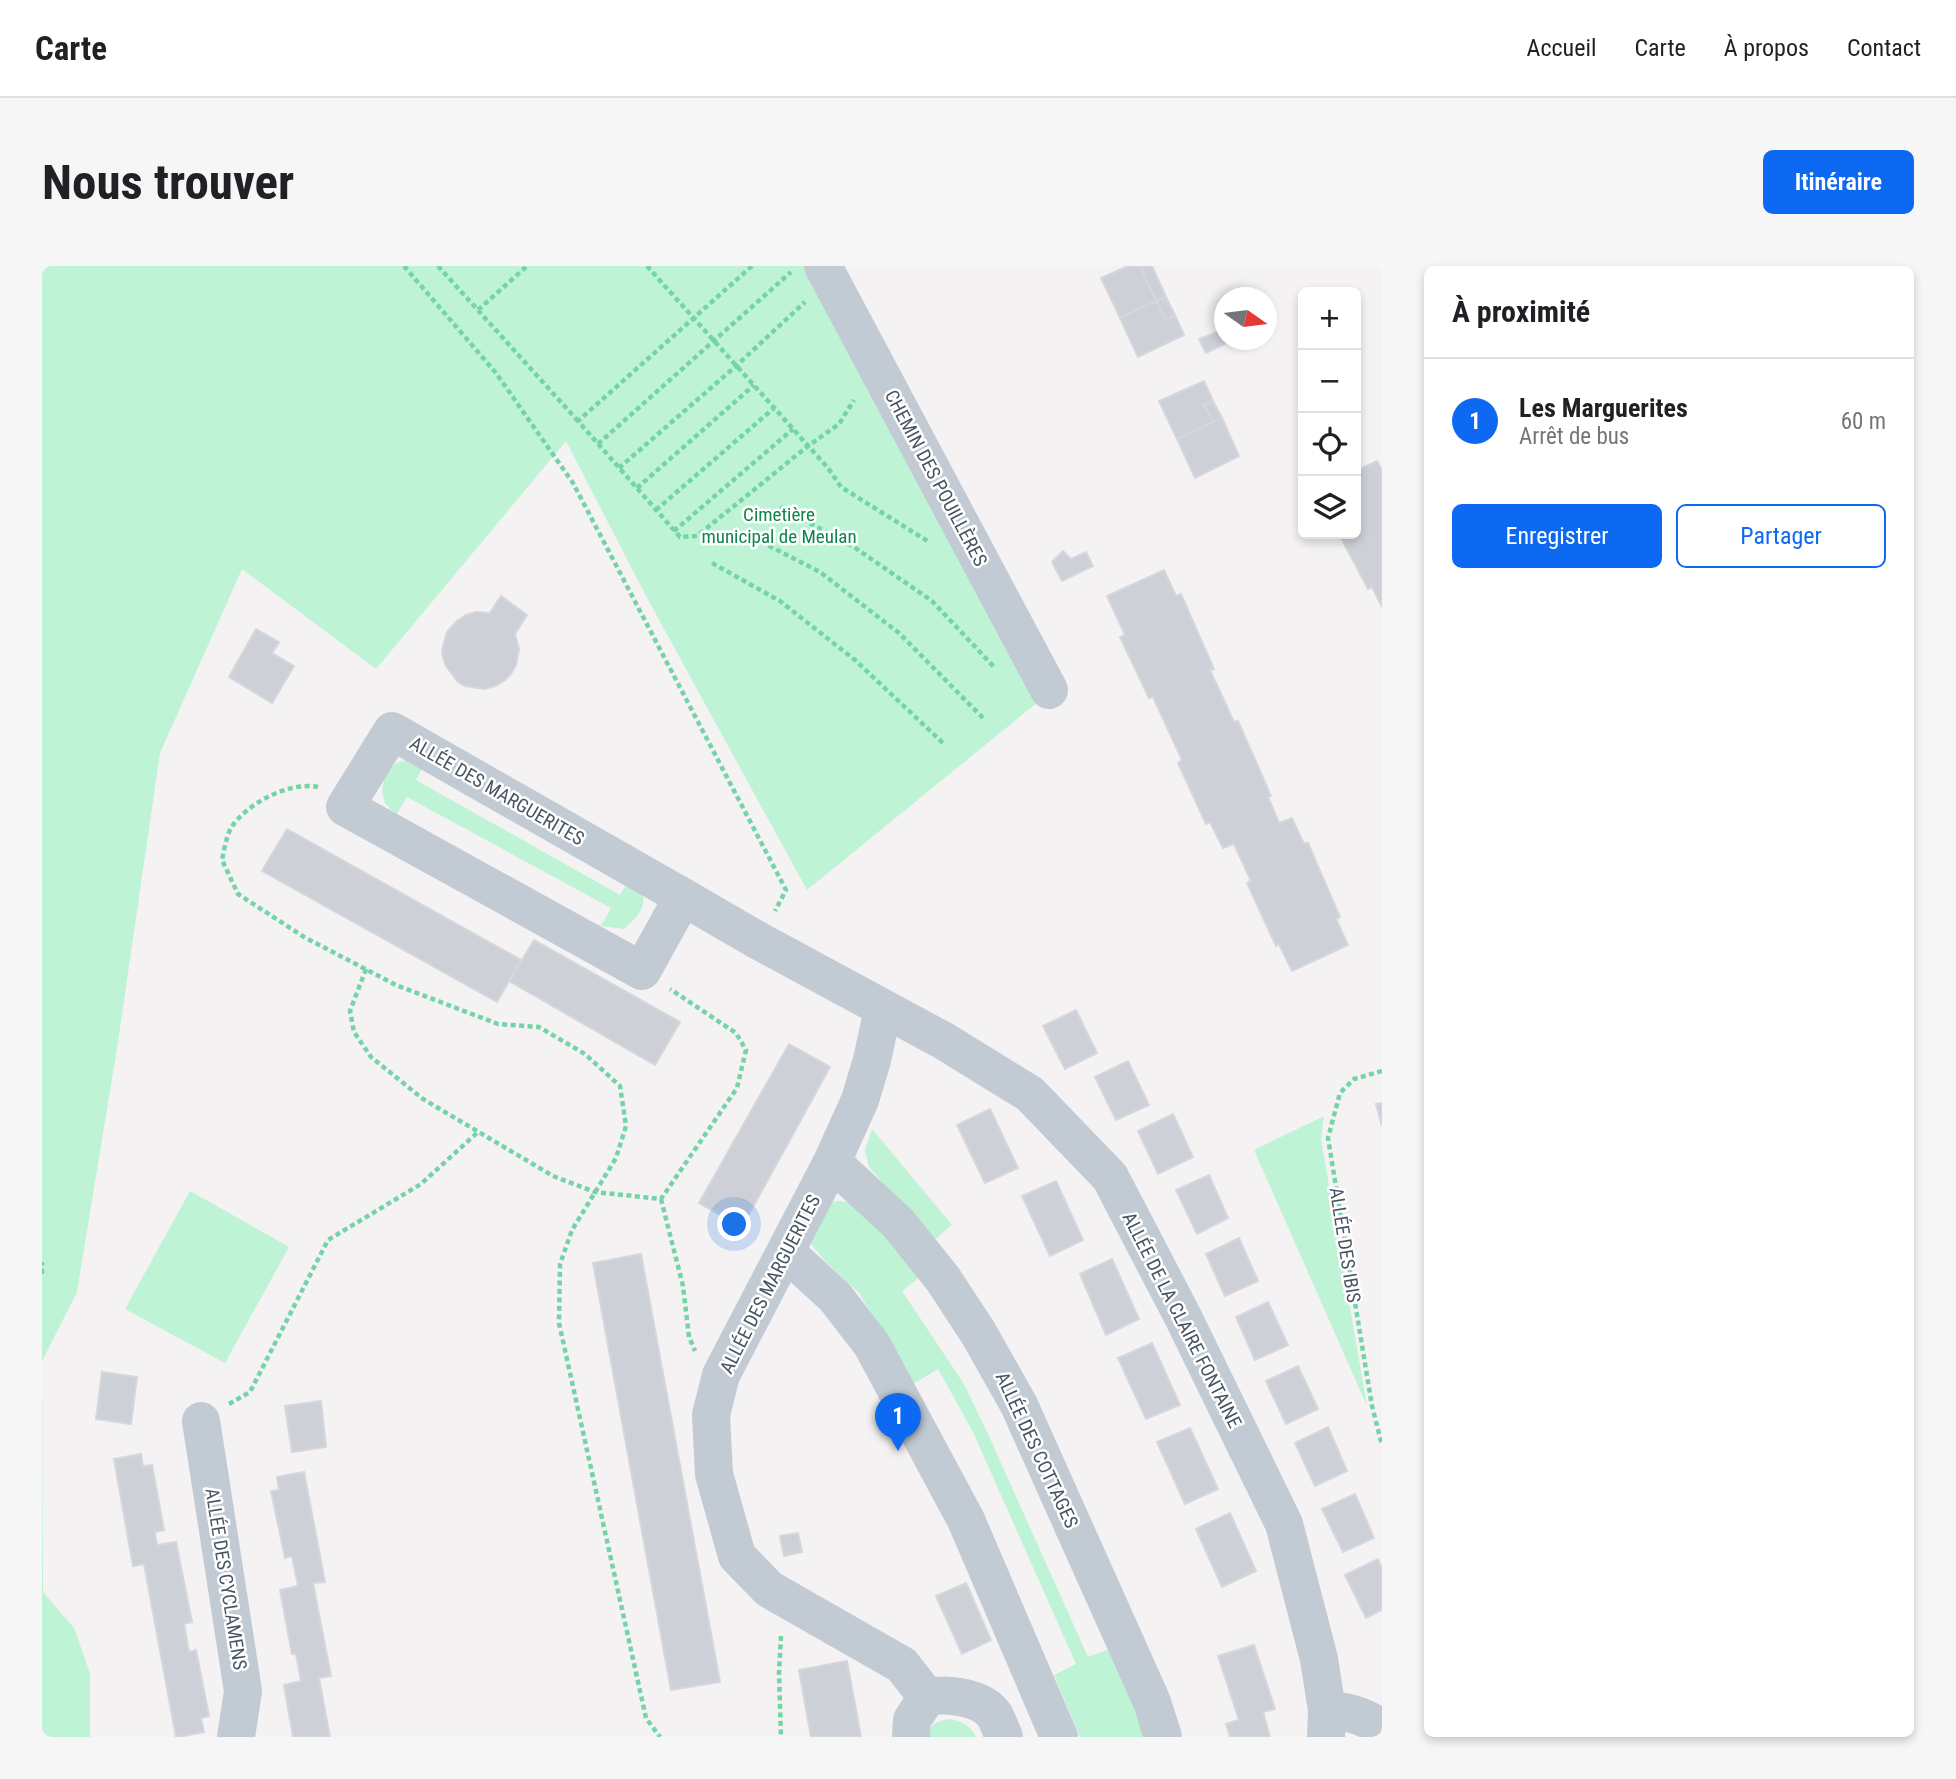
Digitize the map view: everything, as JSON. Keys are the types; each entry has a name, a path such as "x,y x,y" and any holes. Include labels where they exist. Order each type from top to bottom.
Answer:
{"street":[{"name":"CHEMIN DES POUILLÈRES","path":"817,281 1049,690"},
{"name":"ALLÉE DES MARGUERITES","path":"351,796 392,731 883,1009 860,1100 832,1162 721,1375 711,1415 714,1474 737,1556 769,1588 782,1597 902,1665 927,1698"},
{"path":"351,796 345,807 642,971 683,897"},
{"name":"ALLÉE DE LA CLAIRE FONTAINE","path":"883,1009 944,1041 1030,1094 1110,1177 1183,1317 1283,1524 1319,1659 1326,1724"},
{"name":"ALLÉE DES COTTAGES","path":"832,1162 898,1223 943,1279 1019,1405 1152,1702 1163,1737"},
{"path":"786,1252 835,1297 872,1345 966,1520 1059,1737"},
{"name":"ALLÉE DES CYCLAMENS","path":"201,1421 243,1691 236,1737"},
{"path":"911,1737 912,1720 927,1698 939,1695 956,1696 975,1702 993,1714 1004,1737"},
{"path":"1326,1724 1350,1712 1382,1729"}],"path":[{"path":"404,266 496,373 580,495 786,890 759,941"},
{"path":"438,266 680,537 697,536 807,446 839,424 853,402 855,393"},
{"path":"478,311 527,266"},
{"path":"647,266 828,468 841,487 934,545"},
{"path":"578,421 751,266"},
{"path":"598,444 795,269 793,266"},
{"path":"619,468 736,366 817,281"},
{"path":"637,488 754,386"},
{"path":"656,510 774,408"},
{"path":"674,531 793,429"},
{"path":"780,507 854,547 932,601 996,670"},
{"path":"746,534 820,572 899,633 983,718"},
{"path":"712,563 791,609 855,660 943,743"},
{"path":"351,796 313,786 286,790 256,802 230,829 222,860 237,894 304,937 397,985 498,1024 540,1027 585,1054 620,1086 626,1126 616,1158 572,1230 560,1264 559,1323 646,1718 660,1737"},
{"path":"366,969 351,1011 354,1032 371,1057 423,1099 553,1176 595,1192 661,1199"},
{"path":"642,971 736,1032 747,1050 737,1088 661,1199 683,1286 689,1337 715,1399"},
{"name":"ALLÉE DES IBIS","path":"1382,1071 1353,1079 1340,1093 1328,1138 1372,1406 1382,1446"},
{"path":"201,1421 250,1392 328,1240 421,1184 478,1132"},
{"path":"42,1262 42,1274"},
{"path":"781,1737 779,1672 782,1597"}],"green space":[{"name":"Cimetière municipal de Meulan","path":"42,266 809,266 1044,697 807,890 646,596 566,441 376,669 242,569 160,753 118,1042 77,1292 42,1361"},
{"path":"414,758 425,763 416,780 620,895 630,878 641,891 643,898 639,913 624,929 601,926 611,908 407,797 396,815 385,803 382,791 385,775 396,763"},
{"path":"1324,1116 1321,1139 1367,1406 1254,1150"},
{"path":"872,1129 952,1225 933,1241 869,1167 865,1150"},
{"path":"190,1191 289,1247 225,1363 125,1309"},
{"path":"853,1202 921,1276 902,1291 964,1384 1088,1657 1112,1648 1145,1719 1143,1737 1080,1737 1054,1675 1076,1664 973,1432 938,1369 913,1384 859,1293 811,1244 809,1229 826,1203"},
{"path":"42,1361 43,1592 74,1628 90,1673 90,1737 42,1737"},
{"path":"950,1719 966,1725 976,1737 927,1737 935,1724"}],"building":[{"path":"1128,266 1140,266 1156,301 1120,318 1101,278"},
{"path":"1140,266 1152,266 1166,297 1156,301"},
{"path":"1166,297 1175,315 1165,320 1156,301"},
{"path":"1156,301 1165,320 1175,315 1184,335 1138,357 1120,318"},
{"path":"1214,333 1214,349 1206,353 1199,339"},
{"path":"1204,381 1213,401 1204,405 1213,422 1177,439 1159,401"},
{"path":"1213,401 1222,418 1213,422 1204,405"},
{"path":"1222,418 1239,456 1195,478 1177,439"},
{"path":"1377,461 1382,470 1382,607 1372,587 1368,589 1342,539 1361,539 1361,469"},
{"path":"1063,551 1071,559 1086,552 1093,566 1062,581 1052,562"},
{"path":"1164,570 1176,596 1181,594 1214,669 1210,670 1234,722 1238,721 1271,796 1268,797 1279,823 1292,818 1304,844 1308,843 1340,917 1336,919 1348,945 1292,971 1279,944 1276,946 1247,883 1251,881 1234,844 1223,848 1210,822 1206,824 1178,763 1182,760 1153,697 1149,698 1120,637 1125,635 1107,596"},
{"path":"501,596 527,615 515,634 519,649 516,665 504,681 495,686 484,689 465,686 458,682 446,666 442,654 447,632 466,615 476,612 490,613"},
{"path":"256,629 279,642 272,653 294,666 272,703 229,677"},
{"path":"287,829 521,960 497,1002 262,871"},
{"path":"534,940 680,1022 655,1065 509,981"},
{"path":"1076,1010 1097,1053 1065,1069 1043,1026"},
{"path":"789,1044 830,1067 742,1227 699,1203"},
{"path":"1128,1061 1149,1105 1116,1120 1095,1077"},
{"path":"1382,1103 1382,1126 1376,1104"},
{"path":"990,1109 1018,1168 985,1183 957,1125"},
{"path":"1173,1114 1193,1157 1158,1174 1138,1131"},
{"path":"1209,1175 1228,1218 1197,1234 1176,1190"},
{"path":"1056,1181 1083,1240 1050,1256 1022,1196"},
{"path":"1239,1238 1258,1281 1225,1296 1206,1254"},
{"path":"641,1254 720,1682 671,1690 593,1263"},
{"path":"1112,1259 1139,1319 1106,1335 1080,1274"},
{"path":"1268,1302 1288,1345 1255,1360 1236,1317"},
{"path":"1152,1343 1180,1405 1146,1419 1118,1358"},
{"path":"1298,1366 1318,1409 1286,1424 1266,1381"},
{"path":"102,1372 137,1377 131,1424 96,1419"},
{"path":"321,1401 326,1447 292,1452 285,1406"},
{"path":"1328,1427 1347,1471 1315,1486 1295,1443"},
{"path":"1190,1428 1218,1489 1185,1504 1157,1442"},
{"path":"141,1454 143,1466 152,1465 164,1530 155,1532 157,1545 176,1542 192,1622 184,1624 189,1652 196,1650 209,1716 201,1718 204,1732 178,1737 144,1564 133,1566 114,1459"},
{"path":"304,1472 325,1582 313,1583 331,1676 319,1678 330,1737 293,1737 284,1685 301,1681 296,1654 292,1654 280,1590 298,1586 292,1556 285,1558 271,1491 279,1490 277,1477"},
{"path":"1355,1494 1374,1538 1343,1552 1322,1509"},
{"path":"1230,1513 1256,1571 1222,1587 1196,1529"},
{"path":"798,1533 802,1552 784,1556 780,1536"},
{"path":"1378,1559 1382,1569 1382,1610 1366,1618 1345,1575"},
{"path":"966,1583 991,1640 962,1654 936,1596"},
{"path":"1254,1645 1275,1709 1263,1712 1270,1737 1230,1737 1226,1724 1239,1720 1218,1656"},
{"path":"847,1661 861,1737 811,1737 799,1670"}],"place":[{"name":"Les Marguerites","path":"898,1451"}]}
